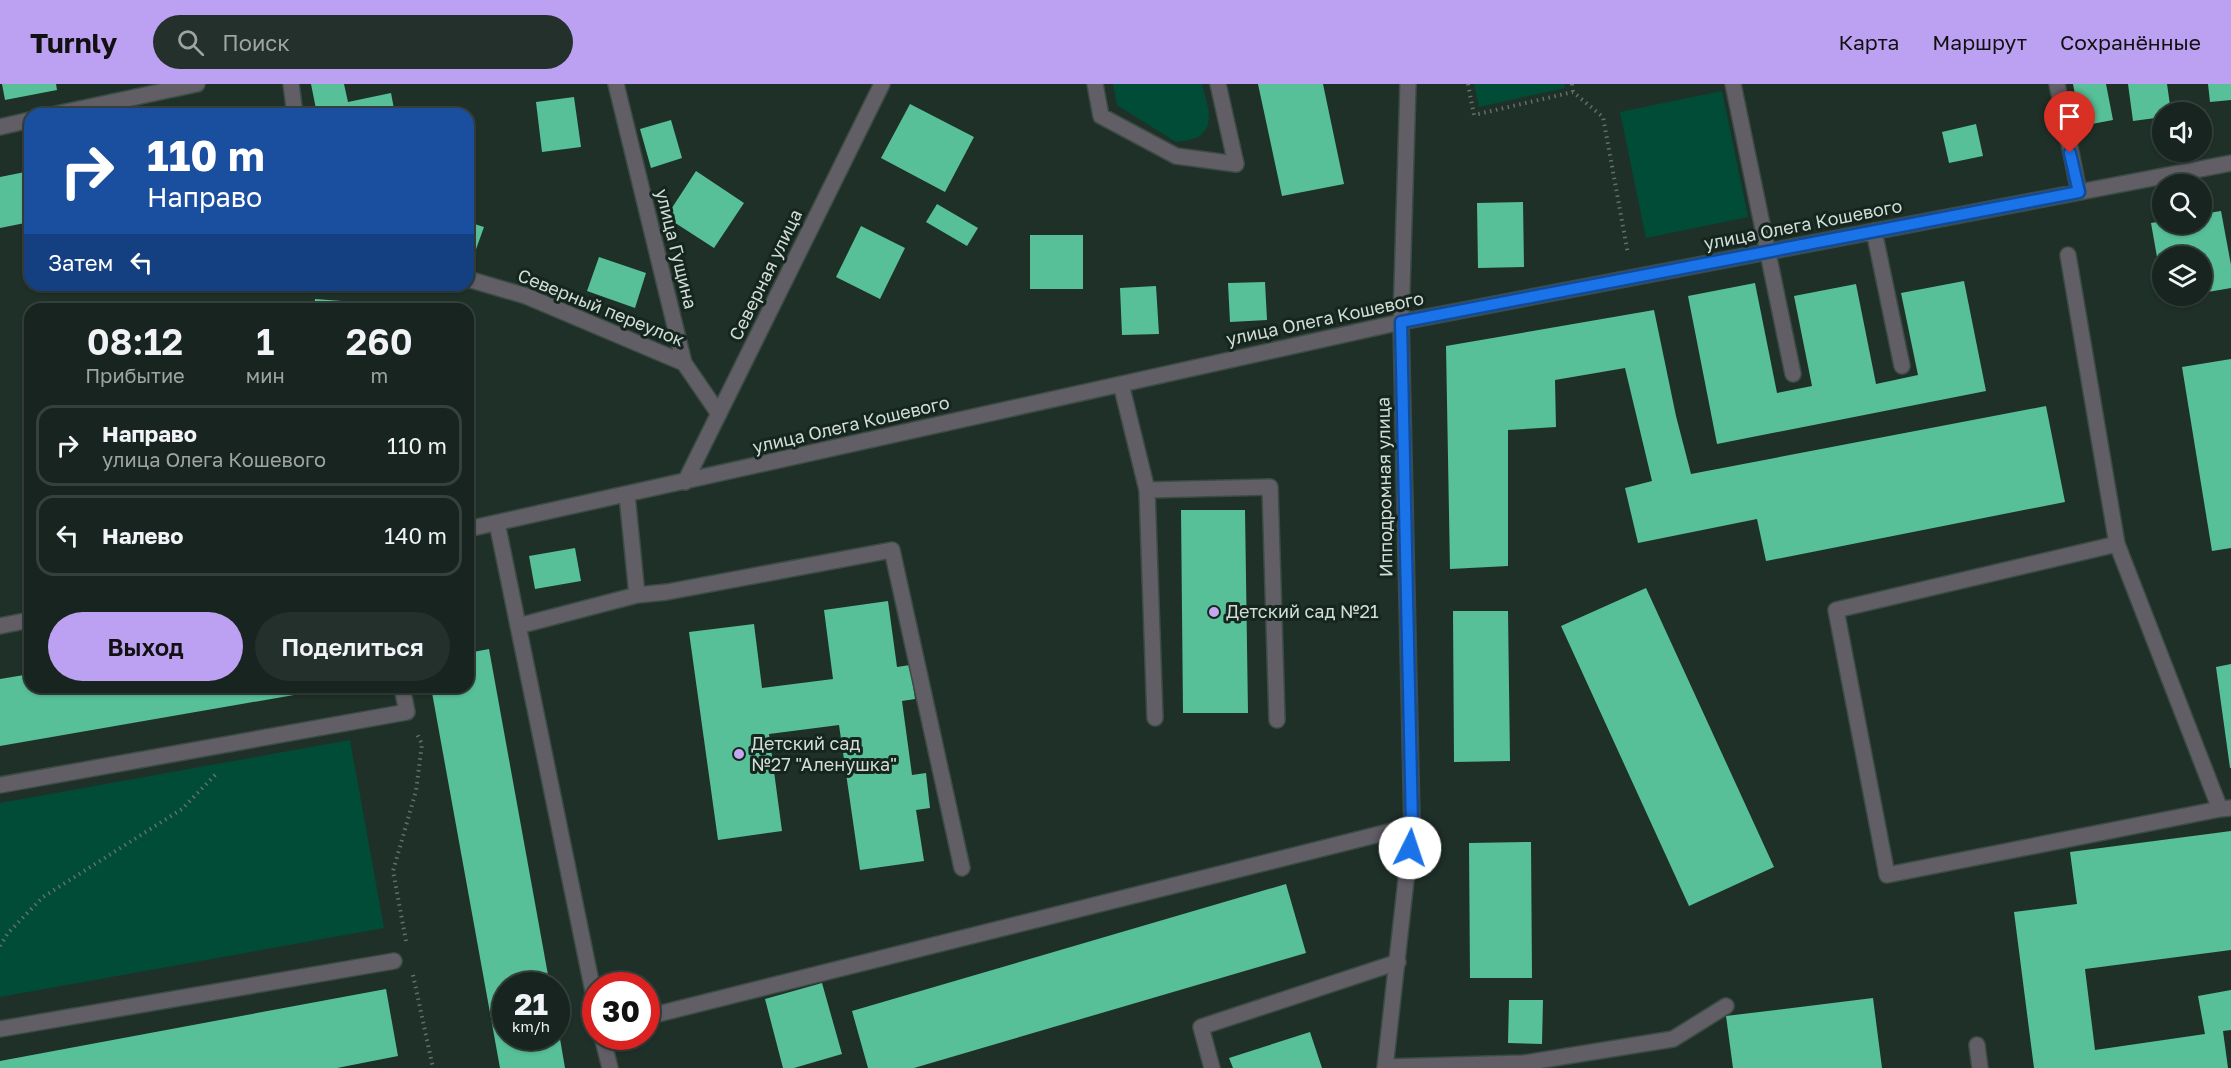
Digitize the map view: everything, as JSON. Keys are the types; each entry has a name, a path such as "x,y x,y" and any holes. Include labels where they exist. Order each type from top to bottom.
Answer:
{"street":[{"path":"84,108 197,84"},
{"path":"291,84 294,108"},
{"name":"улица Гущина","path":"616,84 684,363 718,414"},
{"name":"Северная улица","path":"685,482 882,84"},
{"path":"1095,84 1101,116 1176,156 1236,164 1218,84"},
{"name":"Ипподромная улица","path":"1385,1067 1412,826 1401,322 1408,84"},
{"path":"1733,84 1793,374"},
{"path":"2056,84 2079,192"},
{"path":"0,127 24,121"},
{"name":"улица Олега Кошевого","path":"474,528 1401,322 2231,163"},
{"path":"1874,231 1902,366"},
{"path":"2068,255 2117,544 2226,808 1887,875 1836,610 2117,544"},
{"name":"Северный переулок","path":"474,281 526,296 684,363"},
{"path":"1121,384 1147,490 1155,718"},
{"path":"1147,490 1270,487 1277,720"},
{"path":"627,495 637,596"},
{"path":"497,523 589,972"},
{"path":"518,626 637,596 892,550 962,868"},
{"path":"0,626 24,621"},
{"path":"0,784 407,712 403,693"},
{"path":"660,1014 1412,826"},
{"path":"0,1029 394,962"},
{"path":"1212,1068 1201,1027 1398,962"},
{"path":"1385,1067 1524,1063 1673,1038 1726,1006"},
{"path":"1977,1045 1980,1068"},
{"path":"606,1050 610,1068"}],"path":[{"path":"1468,84 1474,115 1574,92"},
{"path":"1572,84 1574,92 1603,117 1633,278"},
{"path":"407,712 422,744 416,791 393,871 407,945"},
{"path":"0,946 8,933 43,897 182,809 248,740"},
{"path":"411,967 433,1068"}],"green space":[{"path":"1113,84 1202,84 1209,114 1207,127 1196,138 1176,142 1117,105"},
{"path":"1474,84 1564,84 1565,88 1479,107"},
{"path":"1722,91 1748,217 1646,238 1620,112"},
{"path":"350,740 384,928 0,997 0,803"}],"building":[{"path":"2,84 56,84 57,90 5,100"},
{"path":"311,84 344,84 348,102 391,93 394,108 316,108"},
{"path":"1258,84 1323,84 1344,184 1282,196"},
{"path":"2073,84 2106,84 2113,120 2081,126"},
{"path":"2128,84 2167,84 2170,102 2152,102 2152,118 2133,121"},
{"path":"2208,84 2231,84 2231,100 2210,102"},
{"path":"574,97 581,147 542,152 536,102"},
{"path":"910,104 974,137 945,192 881,158"},
{"path":"671,120 682,158 651,168 640,129"},
{"path":"1976,124 1983,156 1949,163 1942,132"},
{"path":"696,171 744,203 714,248 666,217"},
{"path":"24,172 24,223 0,228 0,177"},
{"path":"1523,202 1524,267 1478,268 1477,203"},
{"path":"937,204 978,228 967,246 926,222"},
{"path":"2221,211 2231,265 2231,288 2212,291 2212,246 2155,246 2153,234 2212,234 2212,212"},
{"path":"474,224 484,227 474,255"},
{"path":"861,226 905,248 880,299 836,277"},
{"path":"1030,235 1083,235 1083,289 1030,289"},
{"path":"599,257 646,273 635,308 587,291"},
{"path":"1964,281 1986,391 1717,444 1688,296 1755,283 1777,393 1812,386 1794,296 1856,284 1876,384 1918,375 1901,293"},
{"path":"1265,282 1267,320 1230,322 1228,283"},
{"path":"1156,286 1159,334 1122,335 1120,288"},
{"path":"315,299 368,303 315,303"},
{"path":"1654,310 1676,416 1691,474 2046,406 2065,502 1766,561 1757,519 1638,543 1625,488 1652,481 1625,368 1555,380 1556,427 1508,430 1508,566 1450,569 1446,346"},
{"path":"2231,359 2231,548 2212,551 2182,367"},
{"name":"Детский сад №21","path":"1181,510 1245,510 1248,713 1183,713"},
{"path":"575,548 581,581 535,589 529,556"},
{"path":"1646,588 1774,867 1689,906 1561,626"},
{"name":"Детский сад №27 \"Аленушка\"","path":"888,601 897,667 910,665 915,699 902,701 912,775 926,773 930,808 916,810 924,861 860,870 839,725 769,734 782,831 718,840 689,632 754,624 762,688 833,679 824,610"},
{"path":"1453,611 1508,611 1510,761 1454,762"},
{"path":"489,649 547,972 492,972 492,1024 432,693 474,693 474,652"},
{"path":"2231,664 2231,768 2230,768 2216,667"},
{"path":"24,675 24,693 305,693 0,746 0,679"},
{"path":"2231,831 2231,950 2085,969 2095,1050 2205,1034 2198,996 2231,990 2231,1030 2223,1031 2228,1068 2034,1068 2014,912 2077,904 2070,852"},
{"path":"1531,842 1532,978 1470,978 1469,843"},
{"path":"1286,884 1306,953 914,1068 868,1068 852,1011"},
{"path":"822,983 842,1054 794,1068 783,1068 765,999"},
{"path":"386,989 398,1056 337,1068 0,1068 0,1061"},
{"path":"1873,998 1882,1068 1733,1068 1726,1016"},
{"path":"1509,1000 1543,1000 1542,1044 1508,1043"},
{"path":"1310,1032 1322,1068 1233,1068 1229,1058"},
{"path":"497,1050 562,1050 565,1068 500,1068"}],"place":[{"name":"Детский сад №21","path":"1214,612"},
{"name":"Детский сад №27 \"Аленушка\"","path":"739,754"}],"route":[{"path":"1410,848 1412,826 1401,322 2079,192 2070,153"}]}
